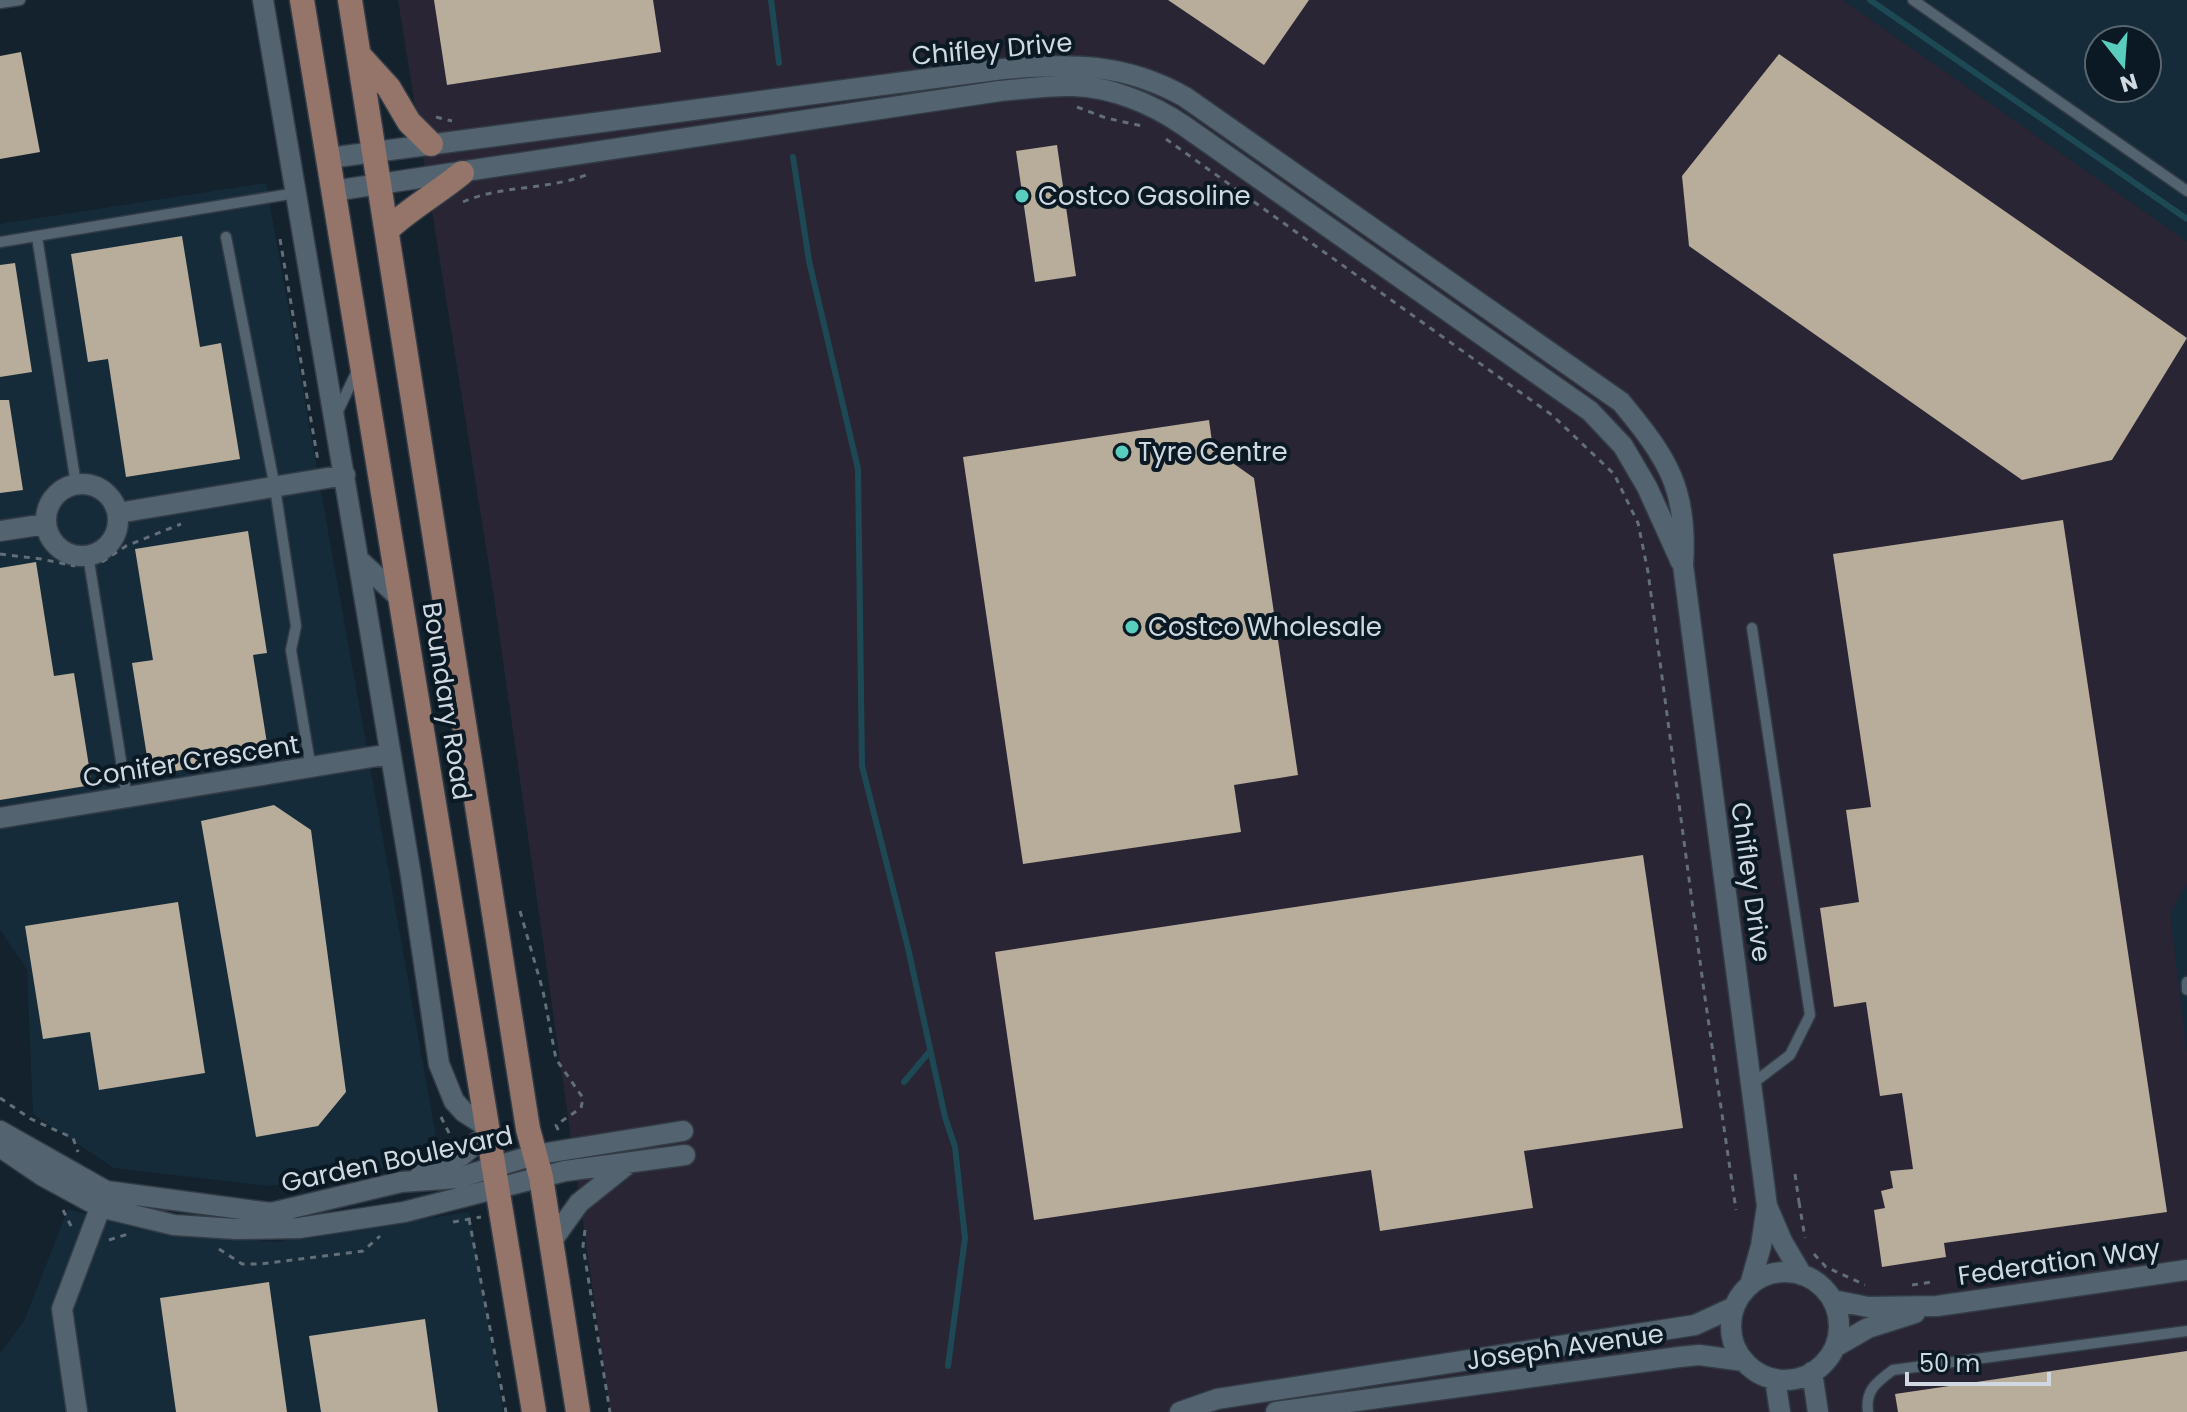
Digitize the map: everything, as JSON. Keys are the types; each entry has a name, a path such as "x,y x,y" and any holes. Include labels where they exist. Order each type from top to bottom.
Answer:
{"main road":[{"name":"Boundary Road","path":"350,0 526,1113 538,1166 578,1412"},
{"name":"Boundary Road","path":"299,5 329,158 360,365 402,600 534,1412"},
{"path":"359,55 389,88 405,116 431,144"},
{"path":"387,230 404,214 462,173"}],"street":[{"path":"263,0 345,475 439,1064 447,1088 464,1112 486,1130 461,1156 401,1182"},
{"name":"Chifley Drive","path":"329,158 1003,69 1073,66 1113,70 1156,80 1185,97 1621,402 1651,439 1673,475 1685,531 1683,565 1767,1206 1761,1246 1750,1285"},
{"name":"Chifley Drive","path":"333,191 1000,91 1075,86 1124,95 1177,120 1590,411 1623,446 1647,487 1683,565"},
{"path":"118,513 345,475"},
{"path":"76,484 87,484 107,494 118,513 115,535 108,545 88,560 56,545 46,524 50,503 66,488 76,484"},
{"path":"0,531 46,524"},
{"path":"358,559 402,600"},
{"name":"Conifer Crescent","path":"0,818 61,804 127,798 390,754"},
{"name":"Garden Boulevard","path":"0,1131 103,1199 271,1213 401,1182 496,1178 538,1166"},
{"path":"538,1166 683,1131"},
{"name":"Garden Boulevard","path":"0,1147 43,1176 174,1225 236,1229 299,1228 404,1212 468,1196 496,1178"},
{"path":"538,1166 685,1155"},
{"path":"551,1242 579,1203 632,1161"},
{"path":"77,1412 62,1309 103,1199"},
{"name":"Chifley Drive","path":"1767,1206 1782,1241 1802,1275"},
{"name":"Federation Way","path":"1833,1300 1868,1307 2187,1270"},
{"path":"1784,1272 1802,1275 1825,1289 1833,1300 1839,1323 1835,1347 1826,1361 1812,1372 1788,1380 1758,1372 1744,1361 1732,1336 1734,1307 1750,1285 1765,1276 1784,1272"},
{"name":"Federation Way","path":"1835,1347 1868,1328 1936,1298"},
{"name":"Joseph Avenue","path":"1180,1412 1217,1399 1695,1325 1734,1307"},
{"name":"Joseph Avenue","path":"1276,1412 1395,1404 1679,1357 1699,1355 1744,1361"},
{"path":"1812,1372 1818,1412"},
{"path":"1391,1373 1395,1404"},
{"path":"1775,1379 1780,1412"}],"lane":[{"path":"0,3 20,0"},
{"path":"1913,0 2187,191"},
{"path":"0,242 296,193"},
{"path":"37,237 76,484"},
{"path":"226,237 275,488 296,626 291,650 311,769"},
{"path":"335,418 360,365"},
{"path":"88,560 127,798"},
{"path":"1752,628 1810,1015 1790,1055 1752,1084"},
{"path":"2187,982 2187,990"},
{"path":"1868,1412 1871,1387 1893,1370 2187,1331"}],"path":[{"path":"1076,106 1106,118 1143,126"},
{"path":"405,116 418,108 455,122"},
{"path":"1163,137 1552,415 1614,474 1638,523 1648,572 1736,1210"},
{"path":"459,203 501,192 564,184 594,172"},
{"path":"280,239 321,479"},
{"path":"0,554 33,557 70,566 88,560 104,562 126,546 191,521"},
{"path":"447,1088 438,1106 442,1122 461,1156"},
{"path":"1795,1174 1806,1243"},
{"path":"468,1196 481,1290 506,1412"},
{"path":"1811,1251 1826,1267 1874,1287"},
{"path":"1908,1286 1932,1282 1936,1298"}],"shaded area":[{"path":"398,0 1843,0 2187,241 2187,1412 610,1412 493,591"},
{"path":"1843,0 2187,0 2187,241"},
{"path":"266,183 440,1159 269,1186 114,1168 33,1114 27,969 0,930 0,224"},
{"path":"2187,884 2187,1054 2170,913"},
{"path":"68,1209 138,1229 274,1242 469,1212 503,1412 0,1412 0,1354 24,1321"}],"building":[{"path":"434,0 653,0 661,52 447,85"},
{"path":"1168,0 1309,0 1264,65"},
{"path":"21,52 40,152 0,159 0,56"},
{"path":"1779,54 2187,338 2112,460 2022,480 1689,246 1682,176"},
{"path":"1057,145 1076,276 1035,282 1016,151"},
{"path":"182,236 200,347 221,343 240,459 126,477 108,359 88,362 71,254"},
{"path":"15,263 32,372 0,377 0,265"},
{"path":"0,400 9,400 23,490 0,493"},
{"name":"Costco Wholesale","path":"1209,420 1213,449 1254,478 1298,775 1234,785 1241,832 1023,864 963,457"},
{"path":"2063,520 2167,1212 1944,1243 1946,1257 1882,1267 1874,1210 1885,1208 1881,1191 1893,1188 1890,1171 1913,1169 1902,1093 1880,1096 1866,1002 1834,1007 1820,908 1859,902 1846,810 1871,807 1833,554"},
{"path":"248,531 267,653 253,655 269,756 150,775 132,663 153,660 135,549"},
{"path":"36,562 54,676 74,673 92,785 0,800 0,568"},
{"path":"274,805 311,830 346,1092 318,1126 256,1137 201,821"},
{"path":"1643,855 1683,1128 1524,1151 1533,1208 1380,1231 1371,1170 1034,1220 995,952"},
{"path":"178,902 205,1073 99,1090 90,1032 43,1039 25,926"},
{"path":"269,1282 287,1412 176,1412 160,1298"},
{"path":"425,1319 438,1412 321,1412 309,1336"},
{"path":"2187,1351 2187,1412 1898,1412 1895,1394"}],"waterway":[{"path":"771,0 779,63"},
{"path":"1870,0 2187,219"},
{"path":"793,157 809,261 858,469 862,766 908,948 945,1117 955,1147 965,1238 948,1366"},
{"path":"904,1082 930,1051"}],"place":[{"name":"Costco Gasoline","path":"1022,196"},
{"name":"Tyre Centre","path":"1122,452"},
{"name":"Costco Wholesale","path":"1132,627"}]}
